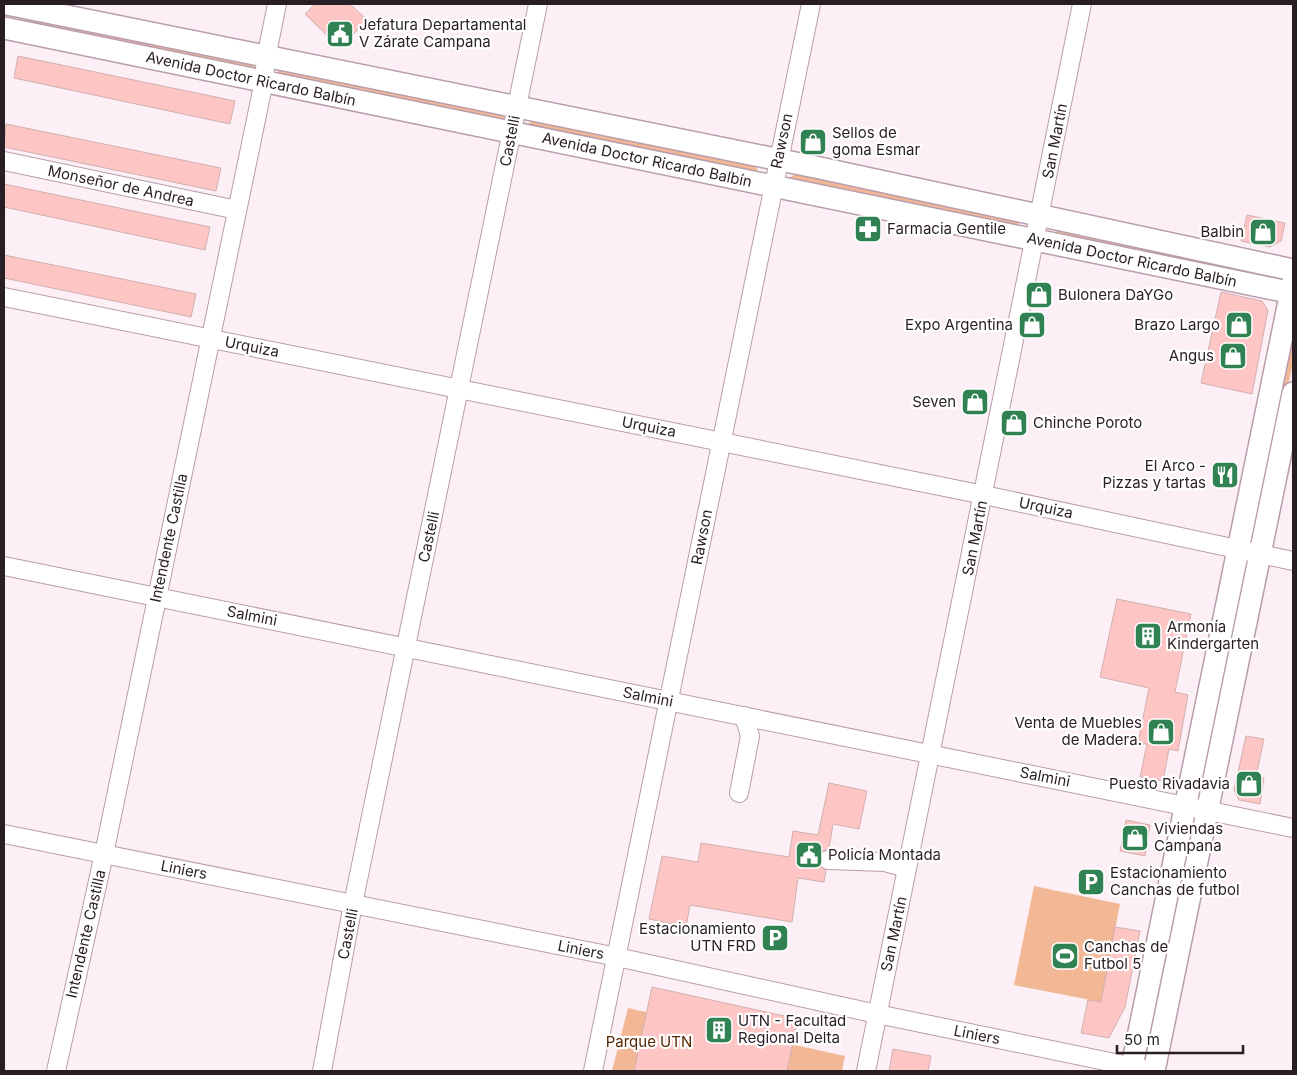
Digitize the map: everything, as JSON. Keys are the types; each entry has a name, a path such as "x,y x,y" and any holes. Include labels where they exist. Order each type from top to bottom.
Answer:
{"main road":[{"name":"Avenida Doctor Ricardo Balbín","path":"8,4 266,58 778,160 1293,270"},
{"name":"Avenida Doctor Ricardo Balbín","path":"4,27 1036,240 1292,289"},
{"path":"1132,1069 1292,289"},
{"path":"1155,1071 1293,394"}],"street":[{"path":"4,27 8,4"},
{"name":"Intendente Castilla","path":"56,1071 104,854 211,338 264,82 266,58 277,4"},
{"name":"Castelli","path":"322,1071 353,904 538,4"},
{"name":"Rawson","path":"594,1071 810,4"},
{"name":"San Martín","path":"866,1071 1036,240 1082,4"},
{"name":"Monseñor de Andrea","path":"4,162 237,210"},
{"name":"Urquiza","path":"4,297 460,388 1293,560"},
{"name":"Salmini","path":"4,566 1293,828"},
{"path":"739,793 750,736 744,716"},
{"name":"Liniers","path":"4,834 617,957 1132,1069 1155,1071"},
{"path":"828,860 885,862 907,868"}],"green space":[{"path":"26,18 253,63 254,67 252,70 25,24"},
{"path":"281,69 502,114 505,119 503,122 277,76 278,70"},
{"path":"534,120 754,165 758,170 756,173 529,127 528,124"},
{"path":"795,174 1015,219 1019,224 1017,227 790,181 789,178"},
{"path":"1057,230 1284,279 1282,282 1055,236"},
{"path":"1293,325 1293,363 1260,519 1255,523 1252,521"},
{"name":"Canchas de Futbol 5","path":"1034,886 1120,904 1101,1002 1014,985"},
{"name":"Parque UTN","path":"628,1008 845,1056 842,1071 612,1071"}],"building":[{"name":"Jefatura Departamental V Zárate Campana","path":"315,4 350,4 367,20 340,48 305,14"},
{"path":"18,56 235,101 230,124 14,78"},
{"path":"6,124 221,168 216,191 4,147"},
{"path":"4,184 210,227 205,250 4,207"},
{"name":"Balbin","path":"1247,215 1285,223 1281,241 1270,247 1241,241"},
{"path":"4,255 196,294 191,317 4,278"},
{"path":"1221,292 1262,301 1268,310 1252,394 1201,383"},
{"name":"Armonía Kindergarten","path":"1117,599 1191,614 1175,692 1188,695 1178,751 1169,749 1163,781 1140,777 1147,744 1138,743 1149,688 1100,677"},
{"path":"1246,736 1264,739 1256,777 1264,778 1260,804 1239,800 1234,790"},
{"path":"829,783 867,791 859,829 833,824 829,849 823,851 817,859 819,865 826,870 824,882 798,878 792,922 690,905 686,927 649,919 662,856 698,862 701,843 789,857 793,831 818,835"},
{"name":"Viviendas Campana","path":"1126,820 1150,825 1145,856 1120,851"},
{"path":"1115,927 1140,931 1125,1007 1109,1038 1081,1033 1088,1000 1101,1002"},
{"name":"Parque UTN","path":"652,987 798,1019 787,1071 634,1071"},
{"path":"893,1049 931,1056 928,1071 889,1071"}],"place":[{"name":"Jefatura Departamental V Zárate Campana","path":"340,34"},
{"name":"Sellos de goma Esmar","path":"813,142"},
{"name":"Farmacia Gentile","path":"868,229"},
{"name":"Balbin","path":"1263,232"},
{"name":"Bulonera DaYGo","path":"1039,295"},
{"name":"Expo Argentina","path":"1032,325"},
{"name":"Brazo Largo","path":"1239,325"},
{"name":"Angus","path":"1233,356"},
{"name":"Seven","path":"975,402"},
{"name":"Chinche Poroto","path":"1014,423"},
{"name":"El Arco - Pizzas y tartas","path":"1225,475"},
{"name":"Armonía Kindergarten","path":"1148,636"},
{"name":"Venta de Muebles de Madera.","path":"1161,732"},
{"name":"Puesto Rivadavia","path":"1249,784"},
{"name":"Viviendas Campana","path":"1135,838"},
{"name":"Policía Montada","path":"809,855"},
{"name":"Estacionamiento Canchas de futbol","path":"1091,882"},
{"name":"Estacionamiento UTN FRD","path":"775,938"},
{"name":"Canchas de Futbol 5","path":"1065,956"},
{"name":"UTN - Facultad Regional Delta","path":"719,1030"}]}
